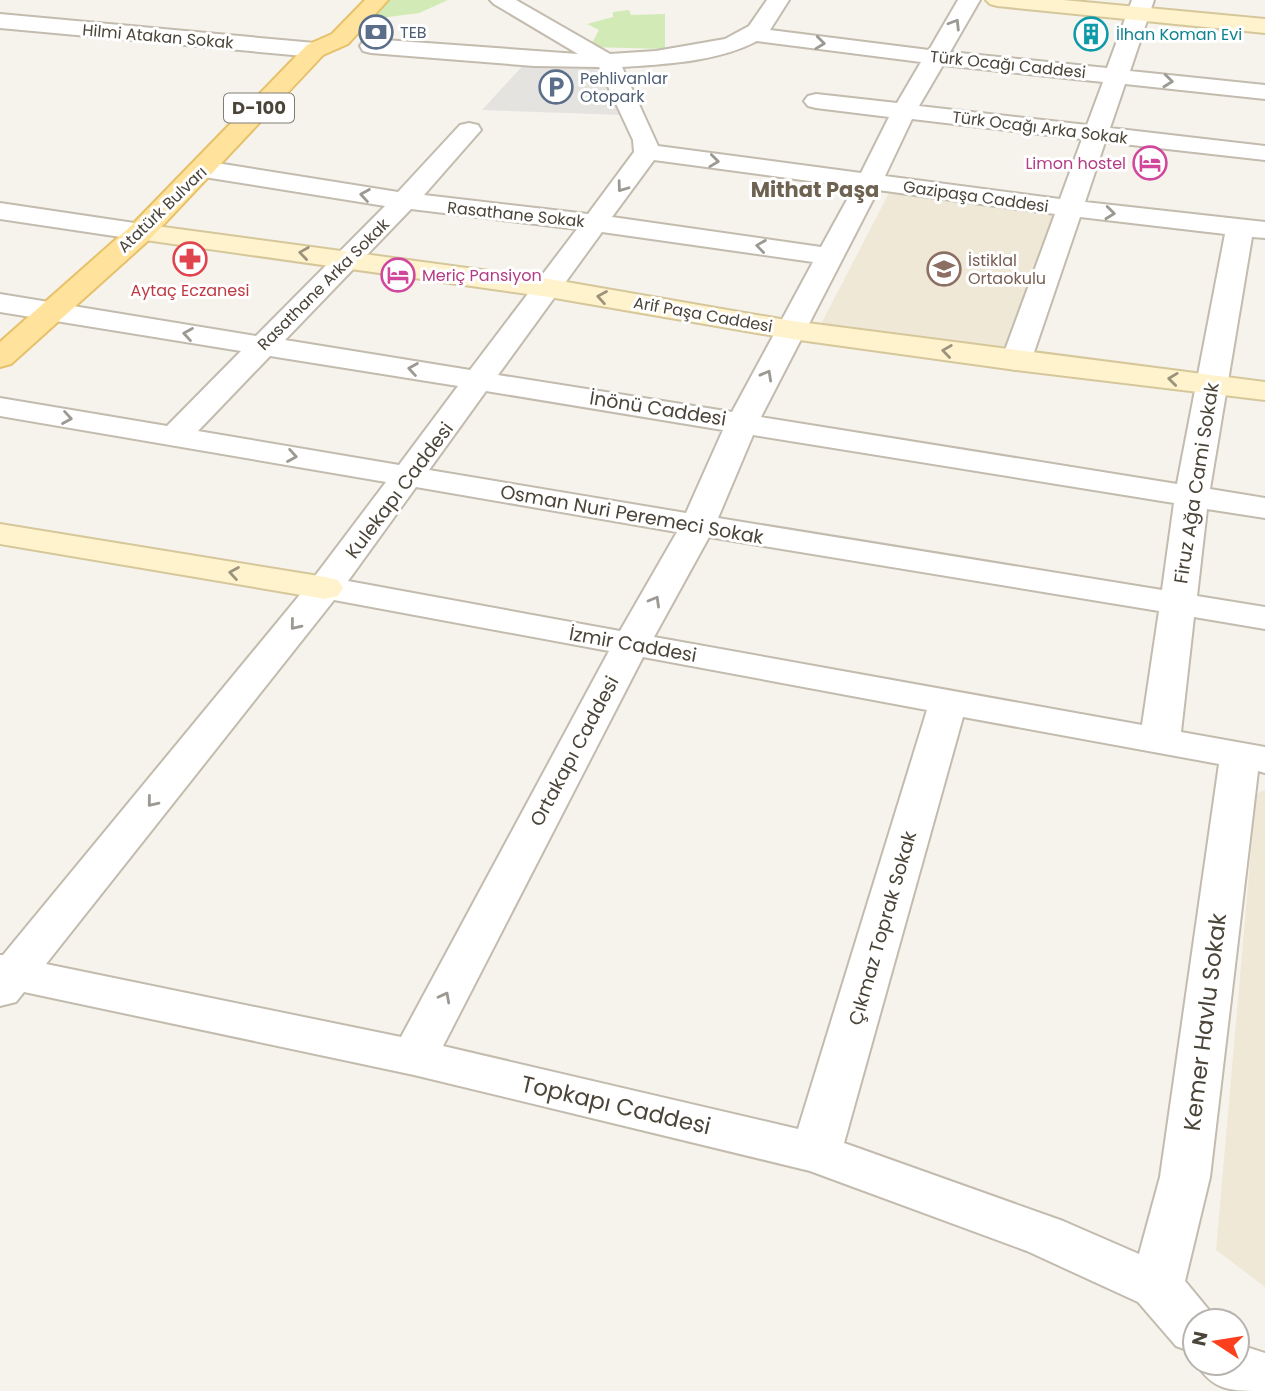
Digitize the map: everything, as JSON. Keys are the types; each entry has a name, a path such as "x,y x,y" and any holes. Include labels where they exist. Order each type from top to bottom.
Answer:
{"main road":[{"name":"Atatürk Bulvarı","path":"315,50 319,37 348,0"},
{"name":"Atatürk Bulvarı","path":"0,358 141,232 315,50 340,39 377,0"}],"street":[{"path":"0,7 13,0"},
{"path":"501,0 608,62 645,141 647,152"},
{"path":"371,46 608,62 649,59 715,48 752,34 762,26 778,0"},
{"name":"Ortakapı Caddesi","path":"414,1057 631,644 698,525 741,422 792,330 904,111 969,0"},
{"path":"997,0 1140,7 1265,26"},
{"path":"1016,361 1072,208 1095,134 1119,76 1140,7"},
{"name":"Hilmi Atakan Sokak","path":"0,21 315,50"},
{"name":"Türk Ocağı Caddesi","path":"752,34 934,57 1265,92"},
{"name":"Türk Ocağı Arka Sokak","path":"816,101 1265,153"},
{"name":"Rasathane Arka Sokak","path":"175,436 261,346 351,260 468,130"},
{"name":"Gazipaşa Caddesi","path":"647,152 1072,208 1253,228"},
{"name":"Kulekapı Caddesi","path":"4,979 326,588 647,152"},
{"name":"Rasathane Sokak","path":"204,169 406,201 596,223 828,256"},
{"path":"2,214 141,232"},
{"name":"Firuz Ağa Cami Sokak","path":"1160,740 1192,495 1213,384 1253,228"},
{"name":"Arif Paşa Caddesi","path":"141,232 549,288 792,330 1265,391"},
{"name":"İnönü Caddesi","path":"0,303 1265,508"},
{"name":"Osman Nuri Peremeci Sokak","path":"0,407 1265,618"},
{"name":"İzmir Caddesi","path":"0,534 326,588 1252,757"},
{"name":"Çıkmaz Toprak Sokak","path":"816,1153 948,703"},
{"name":"Kemer Havlu Sokak","path":"1157,1286 1185,1177 1252,757"},
{"name":"Topkapı Caddesi","path":"4,979 414,1057 816,1153 1045,1236 1157,1286 1181,1314"}],"shaded area":[{"name":"Pehlivanlar Otopark","path":"527,61 599,64 622,115 482,110"},
{"name":"İstiklal Ortaokulu","path":"889,193 1061,214 1005,352 821,324"},
{"path":"1265,790 1265,1287 1216,1250 1256,794"}],"green space":[{"path":"387,0 448,0 419,13 373,19"},
{"path":"629,10 631,15 665,14 665,49 590,47 599,30 587,24 613,17 613,12"}],"place":[{"name":"TEB","path":"376,32"},
{"name":"İlhan Koman Evi","path":"1091,34"},
{"name":"Pehlivanlar Otopark","path":"556,87"},
{"name":"Limon hostel","path":"1150,163"},
{"name":"Aytaç Eczanesi","path":"190,259"},
{"name":"İstiklal Ortaokulu","path":"944,269"},
{"name":"Meriç Pansiyon","path":"398,275"}],"district":[{"name":"Mithat Paşa","path":"815,190"}]}
